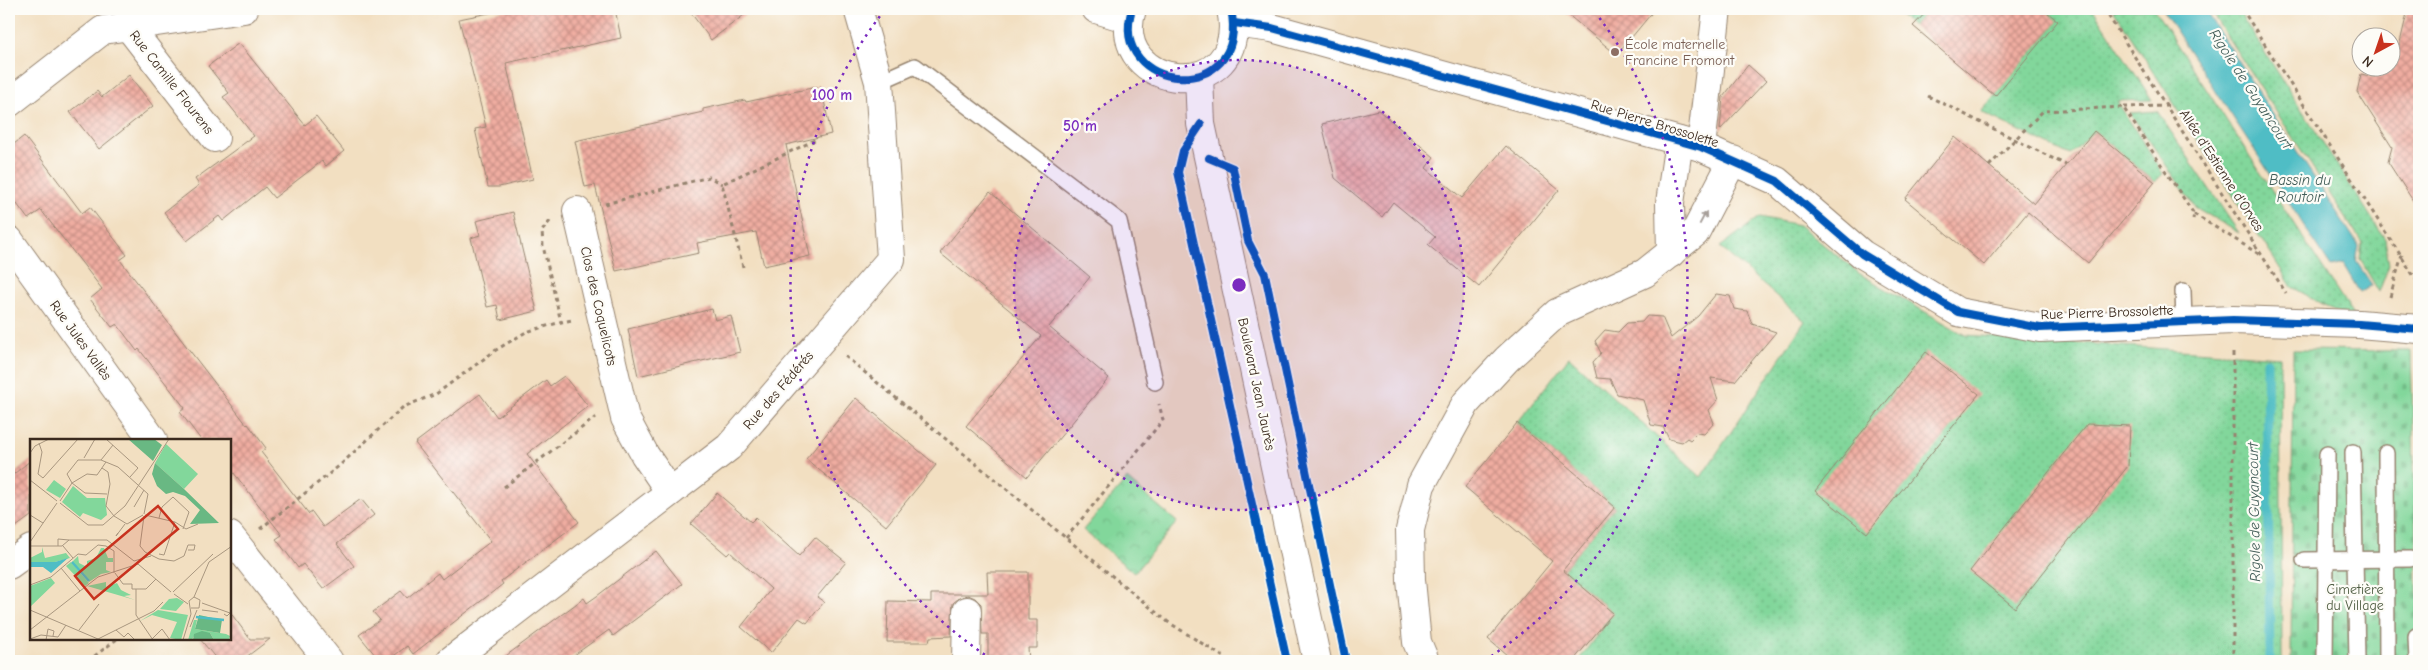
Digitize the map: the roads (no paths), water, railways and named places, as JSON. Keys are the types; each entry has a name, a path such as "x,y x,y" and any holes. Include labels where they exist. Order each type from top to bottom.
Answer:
{"street":[{"name":"Rue Camille Flourens","path":"9,102 102,30 244,9"},
{"name":"Rue des Fédérés","path":"450,661 729,447 891,259 880,82 858,9"},
{"path":"1096,9 1131,14 1130,37 1136,53 1148,67 1164,76 1182,79 1200,76 1214,68 1226,55 1233,40 1233,16"},
{"path":"1671,253 1670,203 1690,144 1714,51 1717,9"},
{"name":"Rue Pierre Brossolette","path":"1233,16 1690,144 1732,160 1777,181 1862,254 1958,312 2040,328 2233,320 2359,324 2419,329"},
{"name":"Rue Camille Flourens","path":"128,26 215,138"},
{"name":"Boulevard Jean Jaurès","path":"1200,76 1202,124 1317,661"},
{"path":"1425,661 1417,642 1411,580 1410,530 1421,485 1466,403 1507,359 1557,313 1645,273 1694,233 1732,160"},
{"name":"Clos des Coquelicots","path":"578,211 625,418 645,455 670,492"},
{"name":"Rue Jules Vallès","path":"9,240 152,439"},
{"path":"234,541 329,661"},
{"path":"9,565 30,550"},
{"path":"966,661 967,610"}],"lane":[{"path":"880,82 915,66 1119,221 1155,382"},
{"path":"2183,291 2184,322"},
{"path":"2353,452 2357,661"},
{"path":"2386,453 2387,661"},
{"path":"2325,661 2327,454"},
{"path":"2304,560 2410,559"},
{"path":"2416,636 2417,661"}],"water":[{"name":"Bassin du Routoir","path":"2162,9 2204,9 2359,246 2356,261 2372,285 2360,293 2343,264 2331,267"}],"waterway":[{"name":"Rigole de Guyancourt","path":"2267,362 2270,661"}],"place":[{"name":"École maternelle Francine Fromont","path":"1615,52"}],"park label":[{"name":"Cimetière du Village","path":"2355,598"}]}
